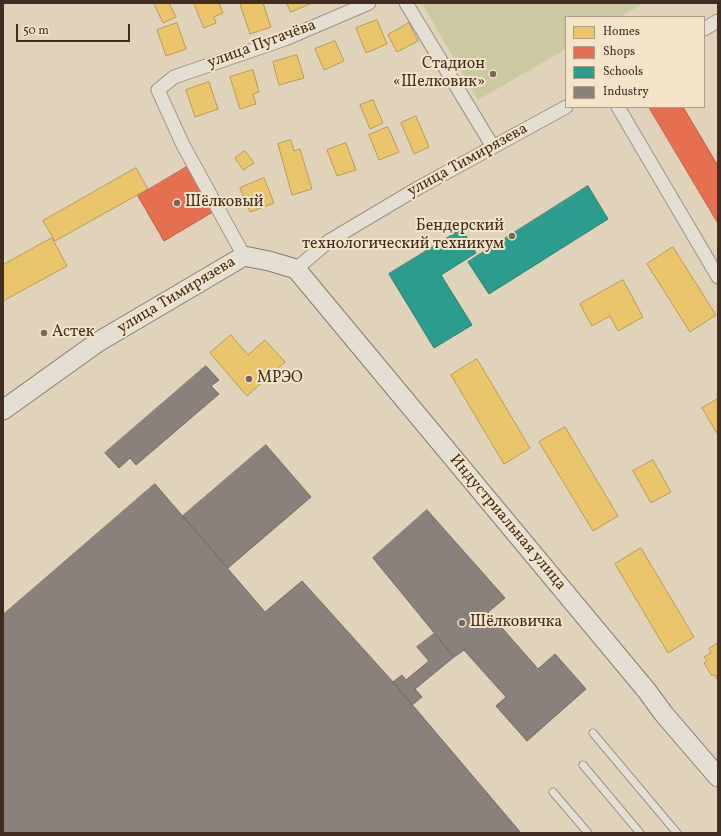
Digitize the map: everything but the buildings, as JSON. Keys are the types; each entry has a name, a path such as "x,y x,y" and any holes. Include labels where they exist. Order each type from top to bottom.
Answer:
{"street":[{"name":"улица Пугачёва","path":"244,256 183,145 158,90 174,77 285,39 369,3"},
{"path":"406,3 493,147"},
{"path":"705,28 718,21"},
{"name":"улица Тимирязева","path":"3,410 98,342 244,256 269,261 296,270 329,241 418,188 565,108"},
{"path":"619,108 718,277"},
{"name":"Индустриальная улица","path":"296,270 648,692 663,713 718,777"}],"lane":[{"path":"593,734 677,833"},
{"path":"583,765 640,833"},
{"path":"553,792 588,833"}],"shaded area":[{"name":"Стадион «Шелковик»","path":"422,3 644,3 622,16 565,16 565,50 478,100"}],"place":[{"name":"Стадион «Шелковик»","path":"493,74"},
{"name":"Шёлковый","path":"177,203"},
{"name":"Бендерский технологический техникум","path":"512,236"},
{"name":"Астек","path":"44,333"},
{"name":"МРЭО","path":"249,379"},
{"name":"Шёлковичка","path":"462,623"}]}
